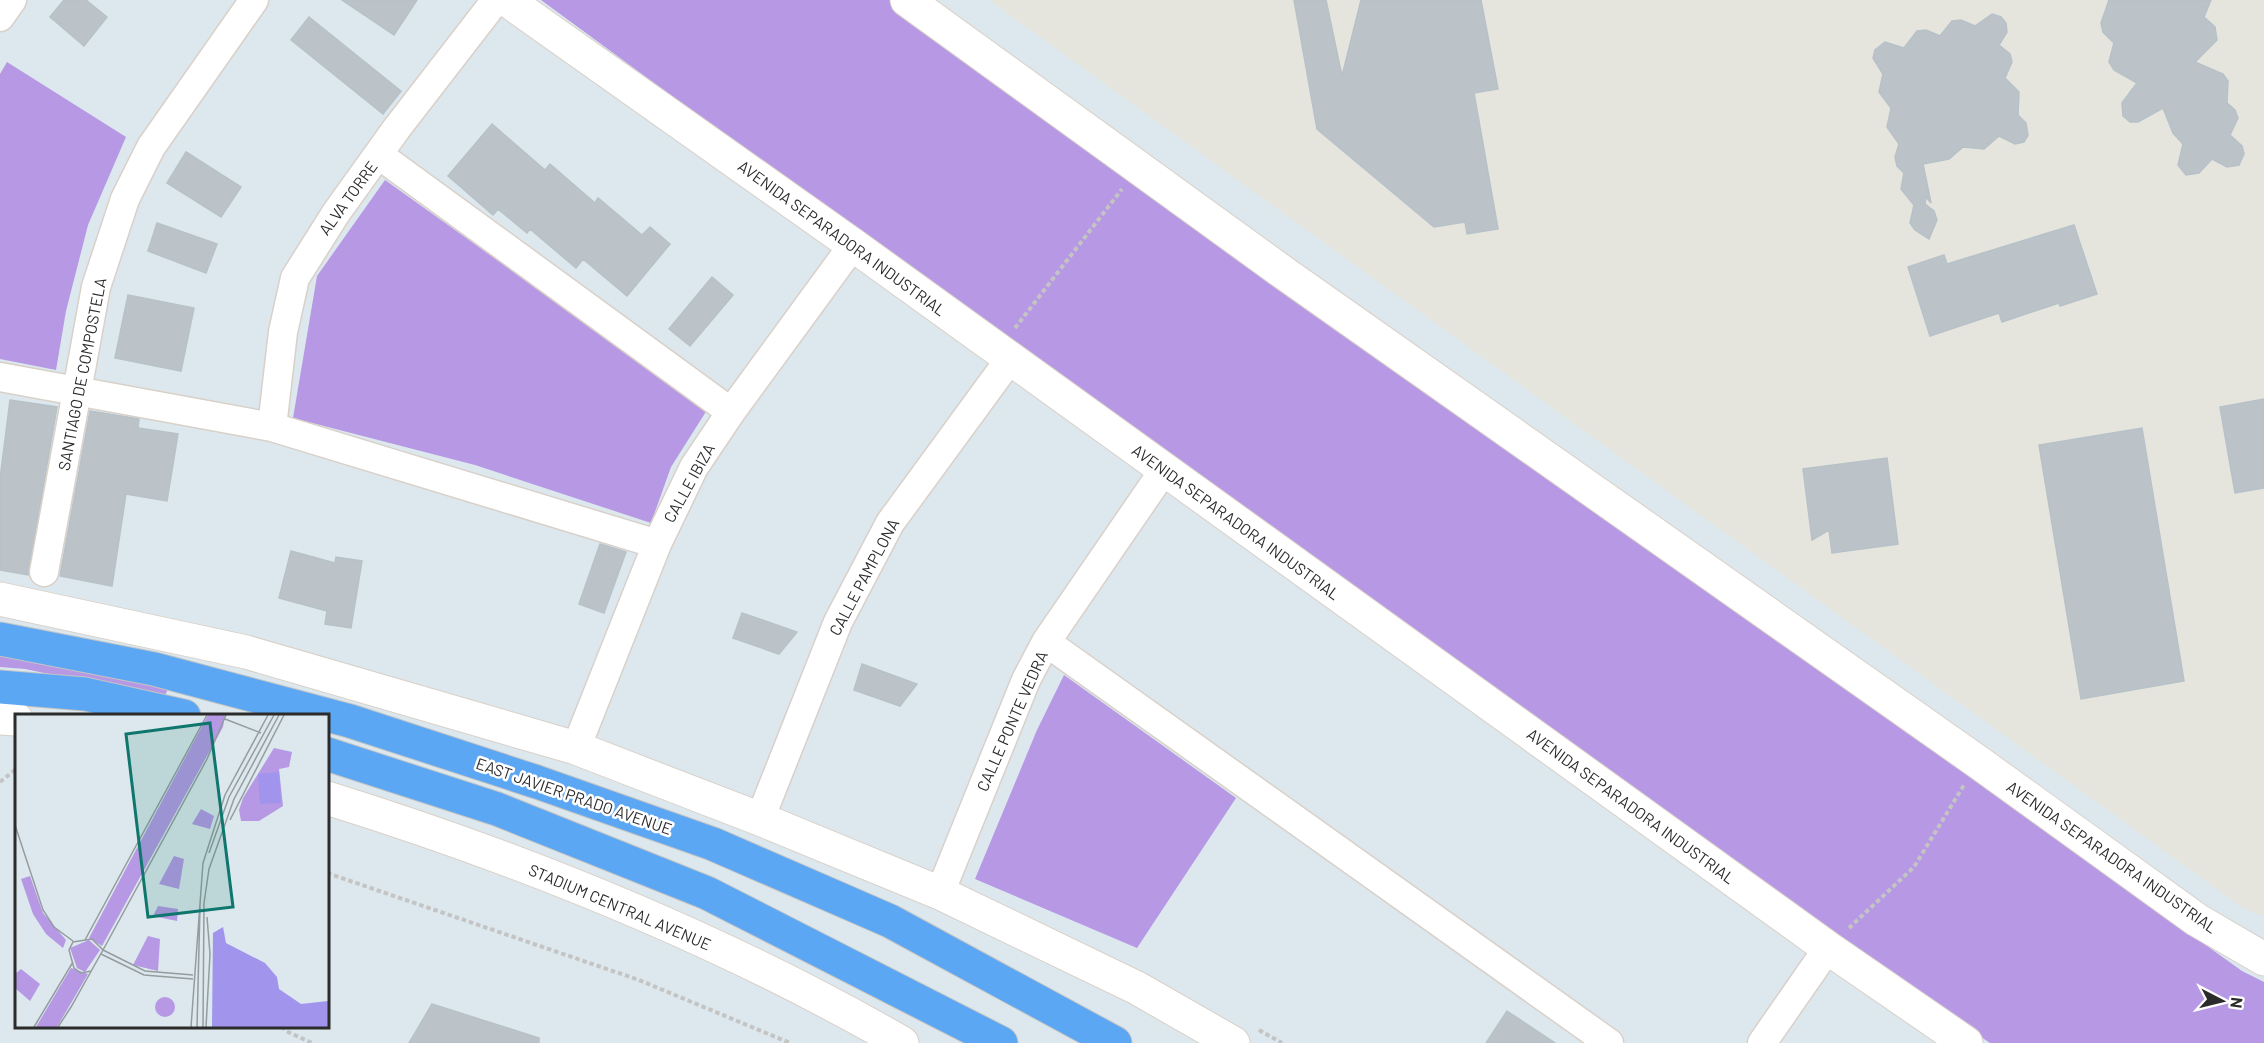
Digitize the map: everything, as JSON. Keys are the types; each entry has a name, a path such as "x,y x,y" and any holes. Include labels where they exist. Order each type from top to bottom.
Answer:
{"main road":[{"name":"AVENIDA SEPARADORA INDUSTRIAL","path":"507,0 853,245 1828,948 1966,1043"},
{"name":"AVENIDA SEPARADORA INDUSTRIAL","path":"907,0 1284,273 1978,762 2197,920 2264,959"},
{"path":"0,599 246,652 576,748 760,819 940,893 1137,988 1233,1043"},
{"name":"EAST JAVIER PRADO AVENUE","path":"0,639 154,669 324,714"},
{"path":"0,687 85,694 175,714"},
{"name":"EAST JAVIER PRADO AVENUE","path":"328,715 537,782 713,844 890,921 1115,1043"},
{"path":"0,718 15,719"},
{"path":"328,754 497,809 707,892 1001,1043"},
{"name":"STADIUM CENTRAL AVENUE","path":"328,798 564,881 726,951 902,1043"}],"street":[{"path":"0,17 12,0"},
{"name":"SANTIAGO DE COMPOSTELA","path":"44,572 96,287 125,199 151,147 254,0"},
{"name":"ALVA TORRE","path":"272,427 291,287 308,254 379,155 496,0"},
{"path":"379,155 731,412"},
{"name":"CALLE IBIZA","path":"576,748 657,544 694,467 731,412 853,245"},
{"name":"CALLE PAMPLONA","path":"760,819 838,622 890,523 1004,354"},
{"path":"0,377 272,427 657,544"},
{"name":"CALLE PONTE VEDRA","path":"940,893 1026,680 1046,642 1164,470"},
{"path":"1046,642 1609,1043"},
{"path":"1762,1043 1828,948"}],"path":[{"path":"1004,354 1139,168"},
{"path":"1828,948 1914,867 1978,762"},
{"path":"0,782 15,770"},
{"path":"328,873 639,980 790,1043"},
{"path":"284,1028 312,1043"}],"shaded area":[{"path":"541,0 906,0 1931,748 2242,971 2264,982 2264,1043 1990,1043 1806,917 1091,403"},
{"path":"989,0 2264,0 2264,916 2243,908"},
{"path":"7,62 126,137 88,225 66,311 56,370 0,359 0,74"},
{"path":"385,180 707,410 671,467 651,523 475,465 293,418 317,276"},
{"path":"0,654 168,689 164,698 25,669 0,667"},
{"path":"1064,675 1236,798 1137,948 975,879 1037,730"}],"building":[{"path":"64,0 86,0 107,17 84,46 50,17"},
{"path":"342,0 417,0 394,35"},
{"path":"1294,0 1326,0 1342,76 1361,0 1481,0 1498,89 1474,93 1498,229 1467,234 1465,222 1434,227 1317,129"},
{"path":"2109,0 2211,0 2204,17 2215,27 2217,40 2195,62 2223,74 2228,81 2227,103 2235,110 2238,118 2230,135 2242,146 2244,154 2239,165 2227,167 2212,159 2199,173 2186,175 2178,165 2183,144 2173,133 2163,108 2138,122 2130,122 2123,116 2122,103 2137,83 2114,70 2109,62 2114,43 2103,32 2101,23"},
{"path":"1992,14 2001,17 2006,23 2007,32 1999,45 2010,54 2012,62 2005,78 2019,92 2018,115 2026,123 2028,135 2024,142 2015,144 1999,136 1984,149 1963,147 1949,159 1923,164 1931,203 1926,197 1925,204 1934,211 1937,220 1929,239 1915,230 1910,223 1914,205 1901,189 1904,173 1897,166 1895,157 1899,144 1887,127 1891,108 1879,92 1883,74 1873,58 1875,50 1885,42 1904,48 1917,31 1926,30 1940,36 1952,21 1961,20 1975,26"},
{"path":"309,17 401,91 383,114 291,40"},
{"path":"492,124 545,170 550,164 595,203 598,198 642,235 650,227 670,244 627,296 583,259 576,268 530,229 527,233 498,209 493,215 448,176"},
{"path":"186,152 241,187 221,217 167,183"},
{"path":"157,223 217,244 206,273 148,251"},
{"path":"2074,225 2097,294 2060,306 2059,303 2002,322 1999,313 1930,336 1908,267 1944,255 1947,264"},
{"path":"712,277 733,295 690,346 669,329"},
{"path":"128,295 194,308 181,371 115,358"},
{"path":"2264,399 2264,488 2235,493 2220,407"},
{"path":"10,400 57,407 28,575 0,570 0,479"},
{"path":"90,411 139,419 138,428 178,434 167,501 126,494 112,586 60,576"},
{"path":"2142,428 2184,681 2081,699 2039,445"},
{"path":"1887,458 1898,544 1832,553 1829,530 1812,540 1803,469"},
{"path":"600,544 626,552 604,613 579,604"},
{"path":"291,551 335,563 336,557 362,561 351,628 325,624 327,611 279,598"},
{"path":"742,613 797,632 779,654 733,638"},
{"path":"862,664 917,684 900,706 854,690"},
{"path":"432,1004 539,1038 539,1043 409,1043"},
{"path":"1507,1011 1555,1043 1486,1043"}]}
